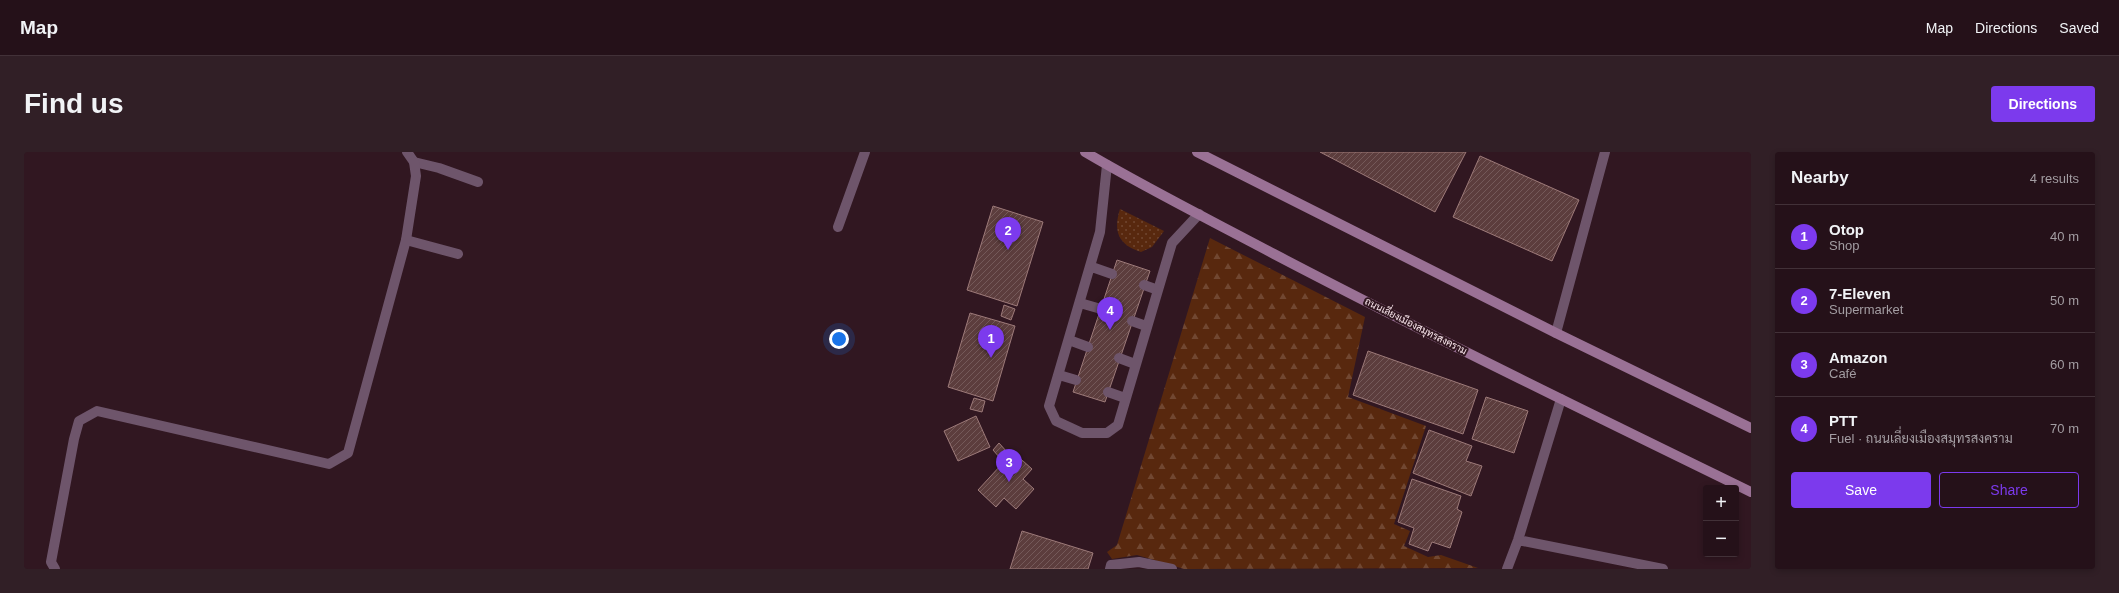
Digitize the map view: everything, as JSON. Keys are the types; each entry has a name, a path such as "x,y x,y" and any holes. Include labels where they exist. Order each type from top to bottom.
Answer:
{"main road":[{"name":"ถนนเลี่ยงเมืองสมุทรสงคราม","path":"1085,152 1340,289 1751,492"},
{"path":"1197,152 1556,333 1751,428"}],"street":[{"path":"55,569 51,562 77,427 79,421 97,411 329,464 348,453 406,240 416,176 414,162 407,152"},
{"path":"838,227 865,152"},
{"path":"1556,333 1605,152"},
{"path":"414,162 439,168 478,182"},
{"path":"1107,165 1100,232 1092,267 1049,406 1056,421 1082,432 1107,433 1118,426 1146,326 1172,243 1199,214"},
{"path":"406,240 458,254"},
{"path":"1092,267 1112,274"},
{"path":"1144,285 1158,290"},
{"path":"1080,303 1101,309"},
{"path":"1132,321 1146,326"},
{"path":"1069,340 1088,347"},
{"path":"1119,358 1135,364"},
{"path":"1058,375 1076,380"},
{"path":"1108,392 1126,398"},
{"path":"1507,569 1518,540 1561,399"},
{"path":"1518,540 1663,569"},
{"path":"1110,569 1111,566 1139,562 1172,569"}],"green space":[{"path":"1120,209 1164,231 1152,247 1141,252 1133,249 1122,241 1119,236 1117,224"},
{"path":"1210,238 1365,317 1348,397 1426,426 1394,524 1410,531 1404,546 1428,557 1441,555 1478,568 1184,569 1137,555 1112,559 1107,552 1117,545"}],"building":[{"path":"1320,152 1466,152 1435,212"},
{"path":"1480,156 1579,200 1552,261 1453,217"},
{"path":"993,206 1043,222 1017,306 967,290"},
{"path":"1117,260 1150,271 1105,402 1073,392"},
{"path":"1004,305 1015,309 1011,320 1001,316"},
{"path":"970,313 1015,326 993,401 948,387"},
{"path":"1368,351 1478,390 1463,434 1353,395"},
{"path":"1486,397 1528,411 1514,453 1472,439"},
{"path":"974,398 985,401 982,412 970,409"},
{"path":"976,416 990,447 958,461 944,431"},
{"path":"1429,430 1472,446 1466,461 1482,466 1471,496 1413,473"},
{"path":"999,443 1007,452 1000,458 993,450"},
{"path":"1013,452 1032,469 1023,479 1034,489 1016,509 1004,498 996,507 978,490"},
{"path":"1412,479 1461,496 1457,509 1462,512 1450,548 1432,542 1428,551 1409,544 1414,528 1398,522"},
{"path":"1022,531 1093,553 1088,569 1010,569"}],"place":[{"name":"7-Eleven","path":"1008,250"},
{"name":"PTT","path":"1110,330"},
{"name":"Otop","path":"991,358"},
{"name":"Amazon","path":"1009,482"}]}
